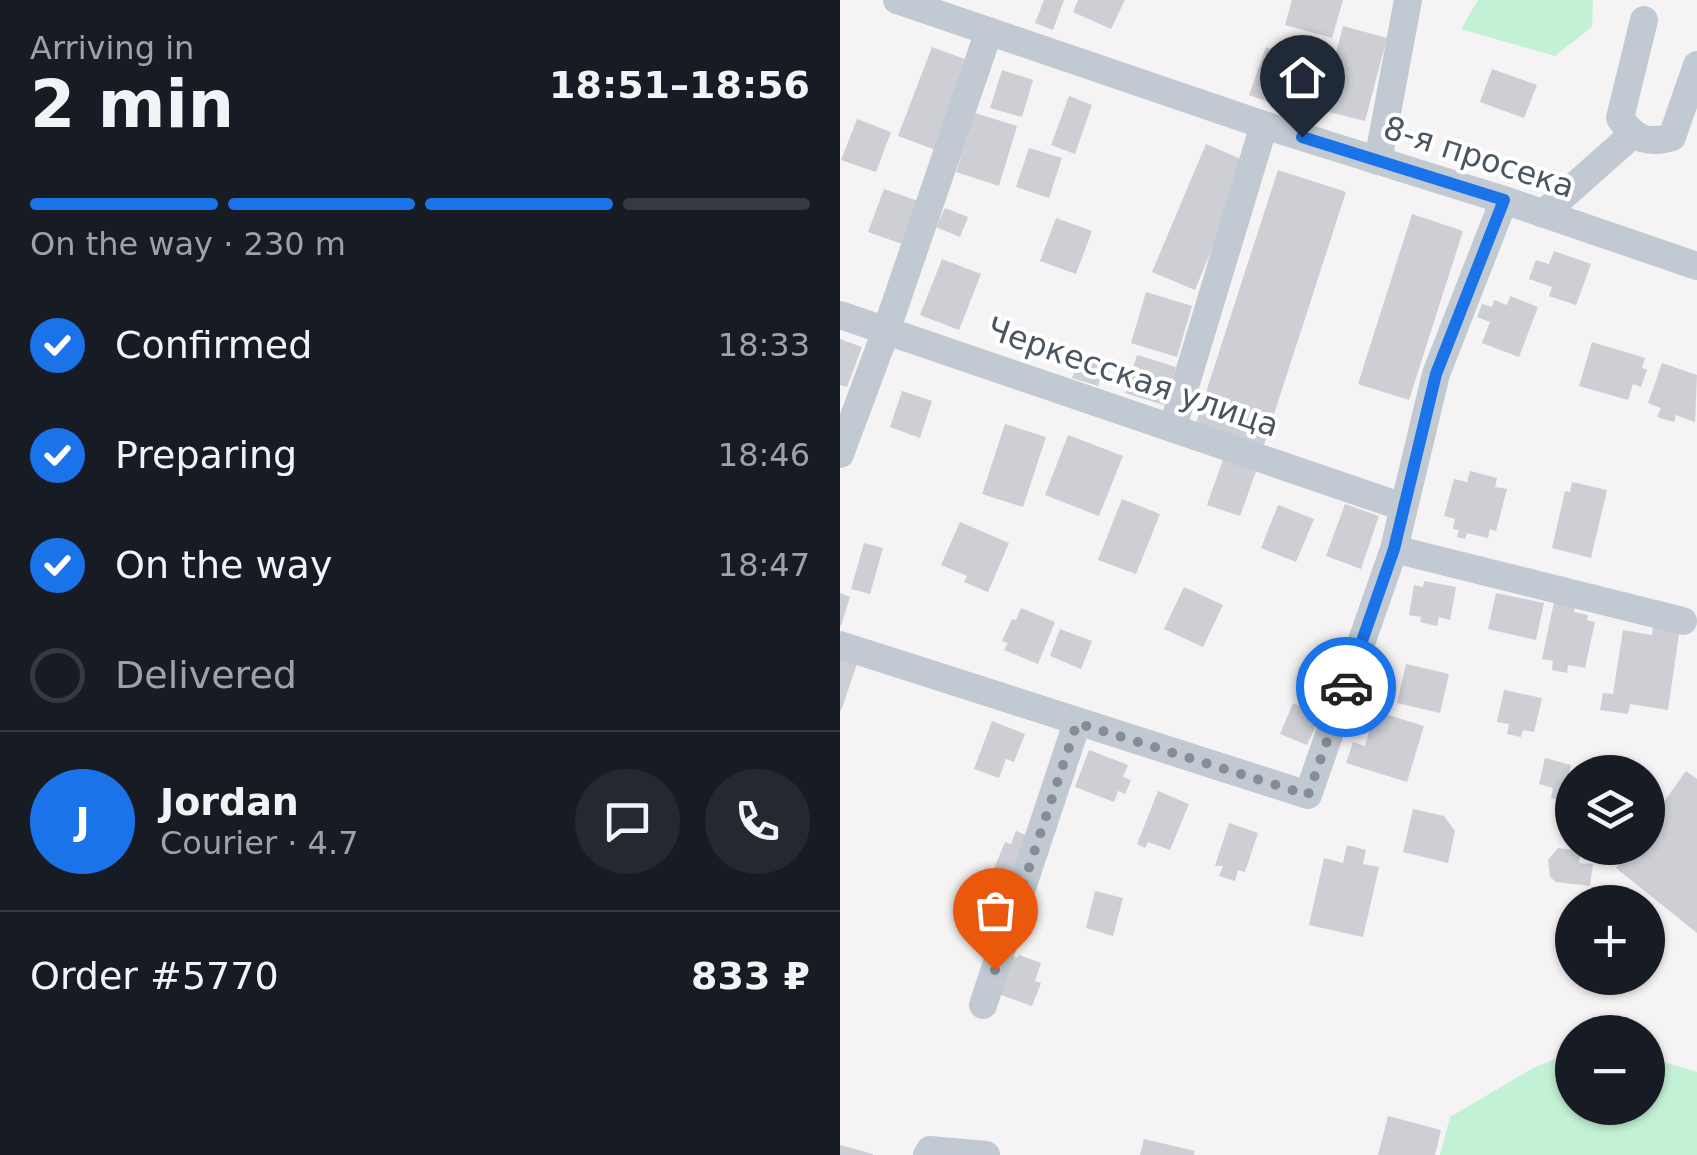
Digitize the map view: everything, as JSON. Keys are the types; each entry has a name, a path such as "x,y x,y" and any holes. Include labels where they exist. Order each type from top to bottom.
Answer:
{"street":[{"name":"8-я просека","path":"897,0 1697,266"},
{"path":"1378,161 1408,0"},
{"path":"1644,20 1620,118 1632,135 1652,143 1672,138 1697,66"},
{"path":"840,454 988,31"},
{"path":"1172,426 1264,125"},
{"path":"1543,214 1632,135"},
{"path":"840,645 1308,795 1394,549 1436,374 1504,200"},
{"name":"Черкесская улица","path":"840,315 1403,507"},
{"path":"1394,549 1683,620"},
{"path":"983,1005 1077,723"},
{"path":"927,1155 930,1150 986,1155"}],"green space":[{"path":"1478,0 1593,0 1592,27 1555,56 1461,29"},
{"path":"1555,1059 1555,1125 1665,1125 1665,1062 1697,1072 1697,1155 1440,1155 1450,1117"}],"building":[{"path":"1044,0 1064,0 1053,30 1035,23"},
{"path":"1078,0 1125,0 1111,29 1073,12"},
{"path":"1292,0 1343,0 1332,38 1285,25"},
{"path":"1343,26 1387,38 1365,121 1321,110"},
{"path":"932,47 970,61 936,150 898,136"},
{"path":"1266,47 1300,59 1283,107 1249,95"},
{"path":"1492,69 1537,85 1524,118 1480,102"},
{"path":"1002,70 1033,80 1022,117 990,108"},
{"path":"1069,96 1092,105 1075,154 1051,145"},
{"path":"975,113 1017,126 999,186 956,172"},
{"path":"857,119 891,132 876,172 841,160"},
{"path":"1206,144 1248,162 1195,290 1152,272"},
{"path":"1029,148 1062,158 1049,198 1016,187"},
{"path":"1278,170 1346,192 1264,445 1196,423"},
{"path":"884,189 918,201 902,244 868,232"},
{"path":"945,208 968,217 960,237 936,227"},
{"path":"1412,214 1463,231 1409,400 1358,384"},
{"path":"1056,218 1092,231 1076,274 1040,261"},
{"path":"1554,251 1591,264 1576,305 1549,296 1552,287 1529,279 1536,260 1549,264"},
{"path":"942,259 981,274 959,330 920,315"},
{"path":"1146,292 1192,306 1177,357 1131,343"},
{"path":"1510,296 1538,307 1519,357 1482,343 1490,322 1477,317 1482,304 1492,307 1494,300 1507,305"},
{"path":"840,339 862,347 847,387 840,385"},
{"path":"1592,342 1645,358 1642,368 1647,370 1641,387 1633,384 1628,400 1579,386"},
{"path":"1081,353 1106,361 1098,386 1072,378"},
{"path":"1137,355 1176,367 1164,405 1125,393"},
{"path":"1662,363 1697,375 1695,422 1676,415 1674,422 1657,417 1661,408 1648,403"},
{"path":"902,391 932,401 920,438 890,427"},
{"path":"1005,424 1046,437 1023,507 982,494"},
{"path":"1068,435 1123,456 1099,516 1045,495"},
{"path":"1225,454 1258,466 1240,516 1207,505"},
{"path":"1470,471 1497,478 1495,487 1507,489 1496,531 1490,529 1488,538 1467,533 1465,539 1457,537 1459,530 1453,529 1455,519 1444,516 1454,479 1467,482"},
{"path":"1572,482 1607,490 1591,558 1552,548 1565,491 1570,492"},
{"path":"1122,499 1160,514 1136,574 1098,560"},
{"path":"1345,504 1379,516 1361,569 1326,556"},
{"path":"1278,505 1314,519 1296,562 1261,548"},
{"path":"960,522 1009,543 988,592 964,582 967,576 941,565"},
{"path":"864,543 883,548 870,594 851,589"},
{"path":"1424,581 1456,587 1450,620 1439,617 1437,626 1409,615 1414,585 1423,587"},
{"path":"1184,587 1223,605 1203,647 1164,629"},
{"path":"840,593 850,597 841,626 840,625"},
{"path":"1496,593 1544,603 1536,640 1488,629"},
{"path":"1554,602 1575,607 1574,612 1588,615 1587,620 1595,622 1585,668 1568,665 1567,673 1552,670 1553,661 1542,659"},
{"path":"1021,608 1055,622 1038,664 1004,650 1008,643 1002,641"},
{"path":"1653,623 1680,627 1668,710 1630,704 1628,714 1600,710 1603,693 1613,694 1623,630 1652,635"},
{"path":"1060,629 1092,641 1081,669 1050,656"},
{"path":"840,655 858,661 841,711 840,710"},
{"path":"1406,664 1449,674 1440,713 1397,703"},
{"path":"1504,690 1542,698 1534,732 1523,730 1521,737 1507,734 1509,724 1497,722"},
{"path":"1293,703 1321,715 1307,745 1280,734"},
{"path":"1356,705 1424,726 1407,782 1346,763 1353,742 1365,746 1369,731 1350,725"},
{"path":"992,721 1025,734 1014,762 1006,759 999,778 974,769"},
{"path":"1089,750 1128,765 1123,777 1131,780 1125,794 1118,791 1114,802 1075,787"},
{"path":"1545,758 1555,761 1555,799 1551,798 1553,788 1539,784"},
{"path":"1686,771 1697,779 1697,933 1665,907 1665,885 1637,885 1616,868 1665,865 1665,800"},
{"path":"1158,791 1189,804 1170,850 1148,842 1145,848 1137,844"},
{"path":"1413,809 1444,816 1455,831 1448,863 1403,852"},
{"path":"1229,823 1258,833 1245,872 1238,870 1235,881 1219,876 1223,866 1215,866"},
{"path":"1016,831 1031,837 1004,904 983,895 1005,842 1011,844"},
{"path":"1347,845 1366,850 1363,864 1379,867 1363,937 1309,925 1324,858 1343,863"},
{"path":"1555,852 1555,865 1593,865 1590,885 1556,882 1550,877 1548,860"},
{"path":"1095,891 1123,898 1113,936 1086,928"},
{"path":"1008,955 1041,963 1035,981 1041,983 1032,1006 998,994"},
{"path":"1388,1116 1441,1130 1435,1155 1378,1155"},
{"path":"1144,1139 1195,1151 1194,1155 1140,1155"},
{"path":"840,1145 873,1154 873,1155 840,1155"}],"way so far":[{"path":"995,970 1077,723 1308,795 1346,687"}],"route":[{"path":"1302,137 1504,200 1436,374 1394,549 1346,687"}]}
